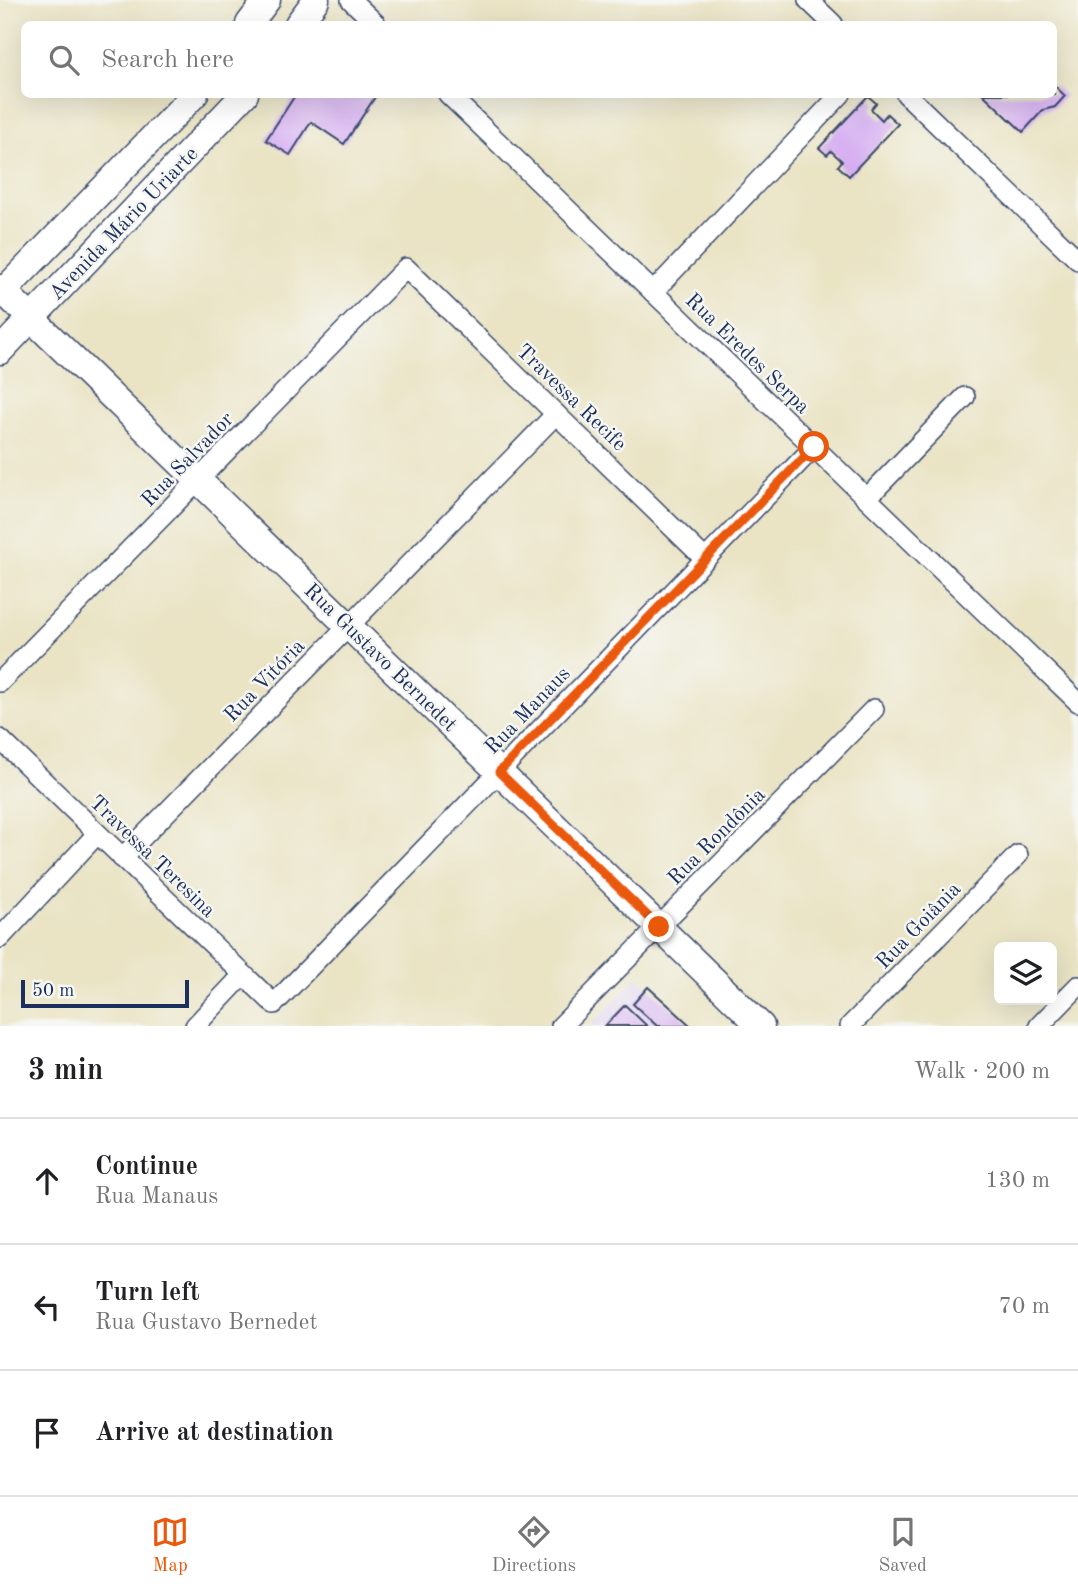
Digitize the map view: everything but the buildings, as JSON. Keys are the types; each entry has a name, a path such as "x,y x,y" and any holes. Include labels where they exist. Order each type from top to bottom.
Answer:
{"main road":[{"path":"251,21 267,0"},
{"path":"300,21 316,0"},
{"name":"Avenida Mário Uriarte","path":"1,291 191,98"},
{"name":"Avenida Mário Uriarte","path":"0,351 241,98"},
{"name":"Rua Gustavo Bernedet","path":"1,291 759,1025"}],"street":[{"path":"351,0 373,21"},
{"path":"808,0 830,21"},
{"name":"Rua Eredes Serpa","path":"452,98 1078,702"},
{"path":"653,292 837,98"},
{"path":"910,98 1078,260"},
{"name":"Travessa Recife","path":"406,268 705,559"},
{"name":"Rua Salvador","path":"0,682 406,268"},
{"path":"867,498 965,397"},
{"name":"Rua Vitória","path":"122,858 556,414"},
{"name":"Rua Manaus","path":"274,1004 814,447"},
{"name":"Rua Rondônia","path":"561,1026 874,709"},
{"name":"Travessa Teresina","path":"0,739 274,1004"},
{"path":"0,938 97,834"},
{"name":"Rua Goiânia","path":"850,1026 1017,855"},
{"path":"195,1026 243,975"},
{"path":"1039,1026 1078,986"}],"shaded area":[{"path":"637,977 691,1026 591,1026"}],"route":[{"path":"659,927 499,772 814,447"}]}
